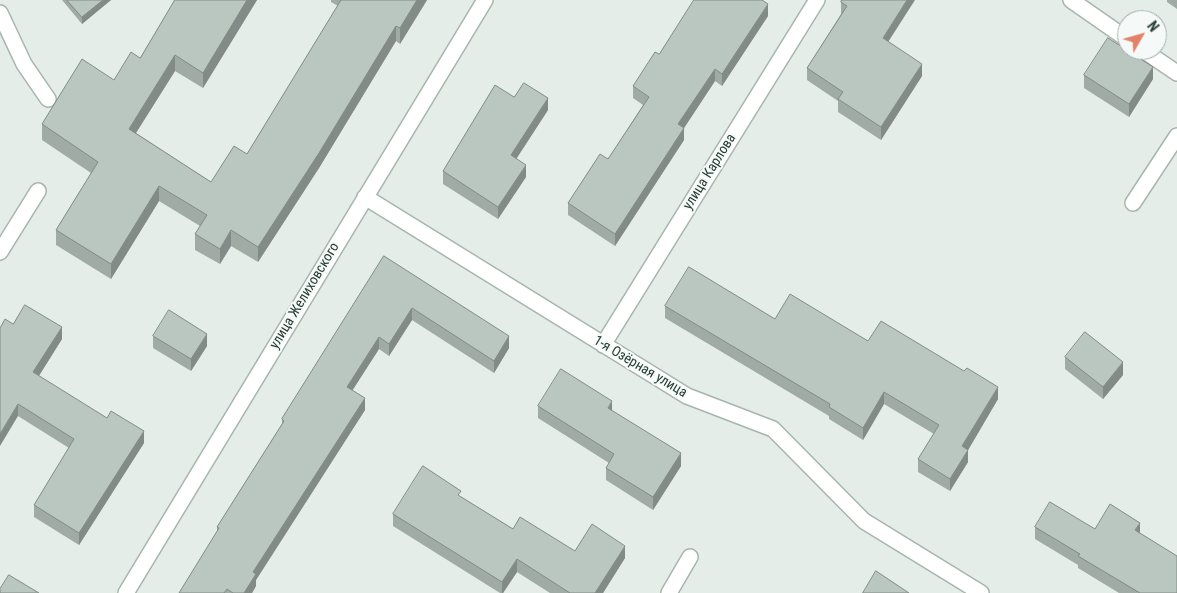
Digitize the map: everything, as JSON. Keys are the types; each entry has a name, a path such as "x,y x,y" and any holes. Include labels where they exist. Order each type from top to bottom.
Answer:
{"street":[{"name":"улица Желиховского","path":"126,593 485,0"},
{"name":"улица Карлова","path":"603,344 817,0"},
{"path":"1071,0 1117,32"},
{"path":"0,13 24,64 48,100"},
{"path":"1158,60 1177,73"},
{"path":"1134,203 1177,136"},
{"path":"0,252 38,191"},
{"name":"1-я Озёрная улица","path":"364,197 687,396 773,429 864,521 981,593"},
{"path":"669,593 690,557"}],"building":[{"path":"67,0 103,0 82,17"},
{"path":"175,0 247,0 203,73 175,55 129,129 211,182 234,146 247,154 341,0 417,0 400,28 396,26 319,153 258,247 231,230 220,249 195,234 207,215 159,186 111,264 56,230 98,162 42,124 82,59 114,80 131,52 140,58"},
{"path":"694,0 762,0 768,4 722,74 715,69 678,124 684,128 615,234 568,203 600,154 608,159 649,97 633,86 655,52 659,54"},
{"path":"842,0 907,0 883,38 922,64 881,127 838,99 843,92 807,68 847,6 841,2"},
{"path":"1108,38 1117,44 1117,60 1142,60 1153,67 1129,104 1084,75"},
{"path":"524,83 548,98 511,155 526,165 498,207 443,171 495,85 514,97"},
{"path":"384,256 509,336 494,361 412,308 389,344 379,337 347,387 365,398 253,572 256,574 244,593 233,593 227,589 224,593 179,593 219,528 217,527 284,421 282,419"},
{"path":"689,267 775,319 790,294 868,341 881,321 964,371 967,368 998,387 962,446 968,450 950,479 918,459 939,425 884,392 863,428 829,407 830,404 665,306"},
{"path":"25,305 62,327 33,372 107,418 111,411 144,431 79,533 34,505 74,439 18,404 0,434 0,328 5,319 13,324"},
{"path":"169,310 207,334 191,359 153,336"},
{"path":"1085,332 1123,362 1103,387 1065,357"},
{"path":"561,369 612,401 608,408 681,453 653,497 606,468 614,454 538,406"},
{"path":"423,466 461,491 458,495 513,529 520,517 575,551 592,524 625,546 595,593 570,593 517,559 502,582 393,514"},
{"path":"1050,502 1095,529 1110,504 1140,523 1135,530 1177,556 1177,593 1140,593 1078,556 1080,554 1035,527"},
{"path":"876,571 909,593 863,593"},
{"path":"9,575 39,593 0,593 0,589"}]}
